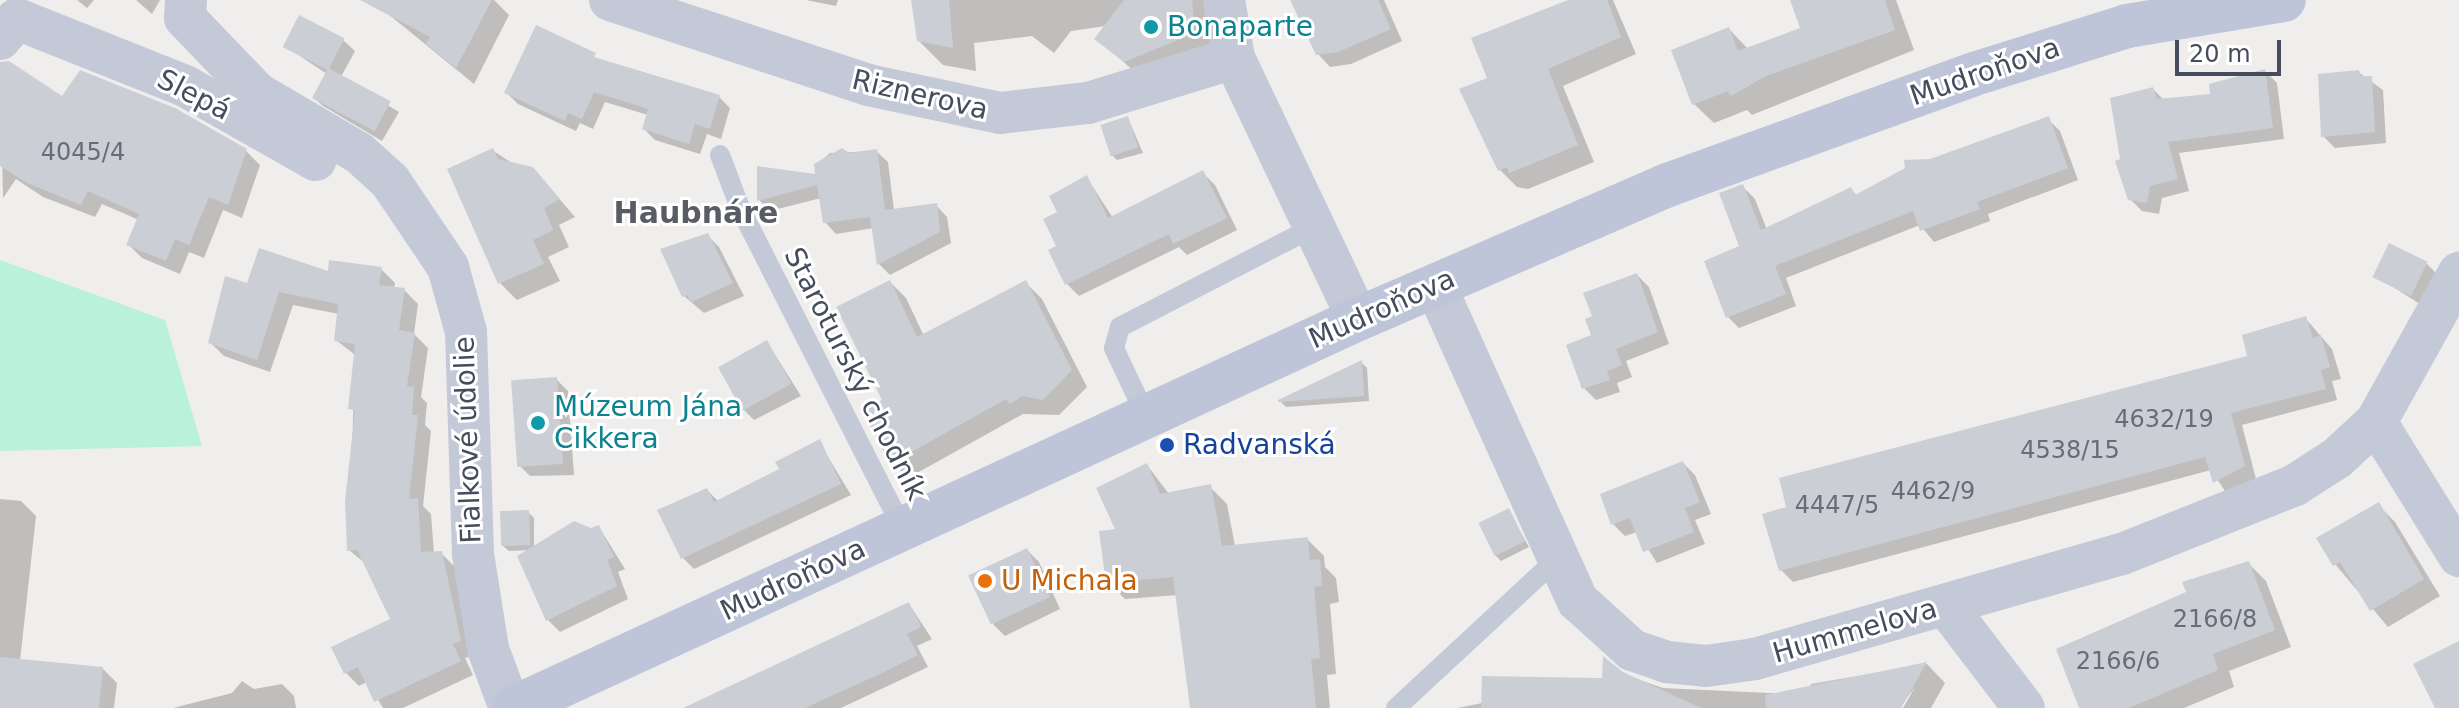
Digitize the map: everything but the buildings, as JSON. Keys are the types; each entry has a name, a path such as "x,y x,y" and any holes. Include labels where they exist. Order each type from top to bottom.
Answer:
{"street":[{"name":"Fialkové údolie","path":"186,0 185,18 257,93 359,153 390,181 448,267 466,332 473,554 488,649 512,708"},
{"name":"Riznerova","path":"610,0 868,85 1000,113 1088,103 1234,58"},
{"path":"1224,0 1234,58 1358,319"},
{"name":"Mudroňova","path":"512,708 1358,319 1665,186 1971,75 2127,26 2284,0"},
{"name":"Slepá","path":"0,39 17,19 185,86 358,184 390,181"},
{"name":"Hummelova","path":"1435,285 1578,601 1612,636 1640,653 1680,665 1755,659 1946,606 2122,554 2295,485 2345,452 2376,422 2459,273"},
{"path":"2376,422 2459,556"},
{"name":"Hummelova","path":"1558,558 1640,625 1673,635 1718,639 2120,533 2189,528"},
{"path":"1946,606 2024,708"}],"lane":[{"name":"Staroturský chodník","path":"720,155 740,208 903,529"},
{"path":"1146,416 1114,348 1120,327 1316,226"},
{"path":"1396,708 1558,558"}],"green space":[{"path":"0,260 165,320 202,446 0,451"}],"place":[{"name":"Bonaparte","path":"1151,27"},
{"name":"Múzeum Jána Cikkera","path":"538,423"},
{"name":"Radvanská","path":"1167,445"},
{"name":"U Michala","path":"985,581"}],"district":[{"name":"Haubnáre","path":"696,213"}]}
